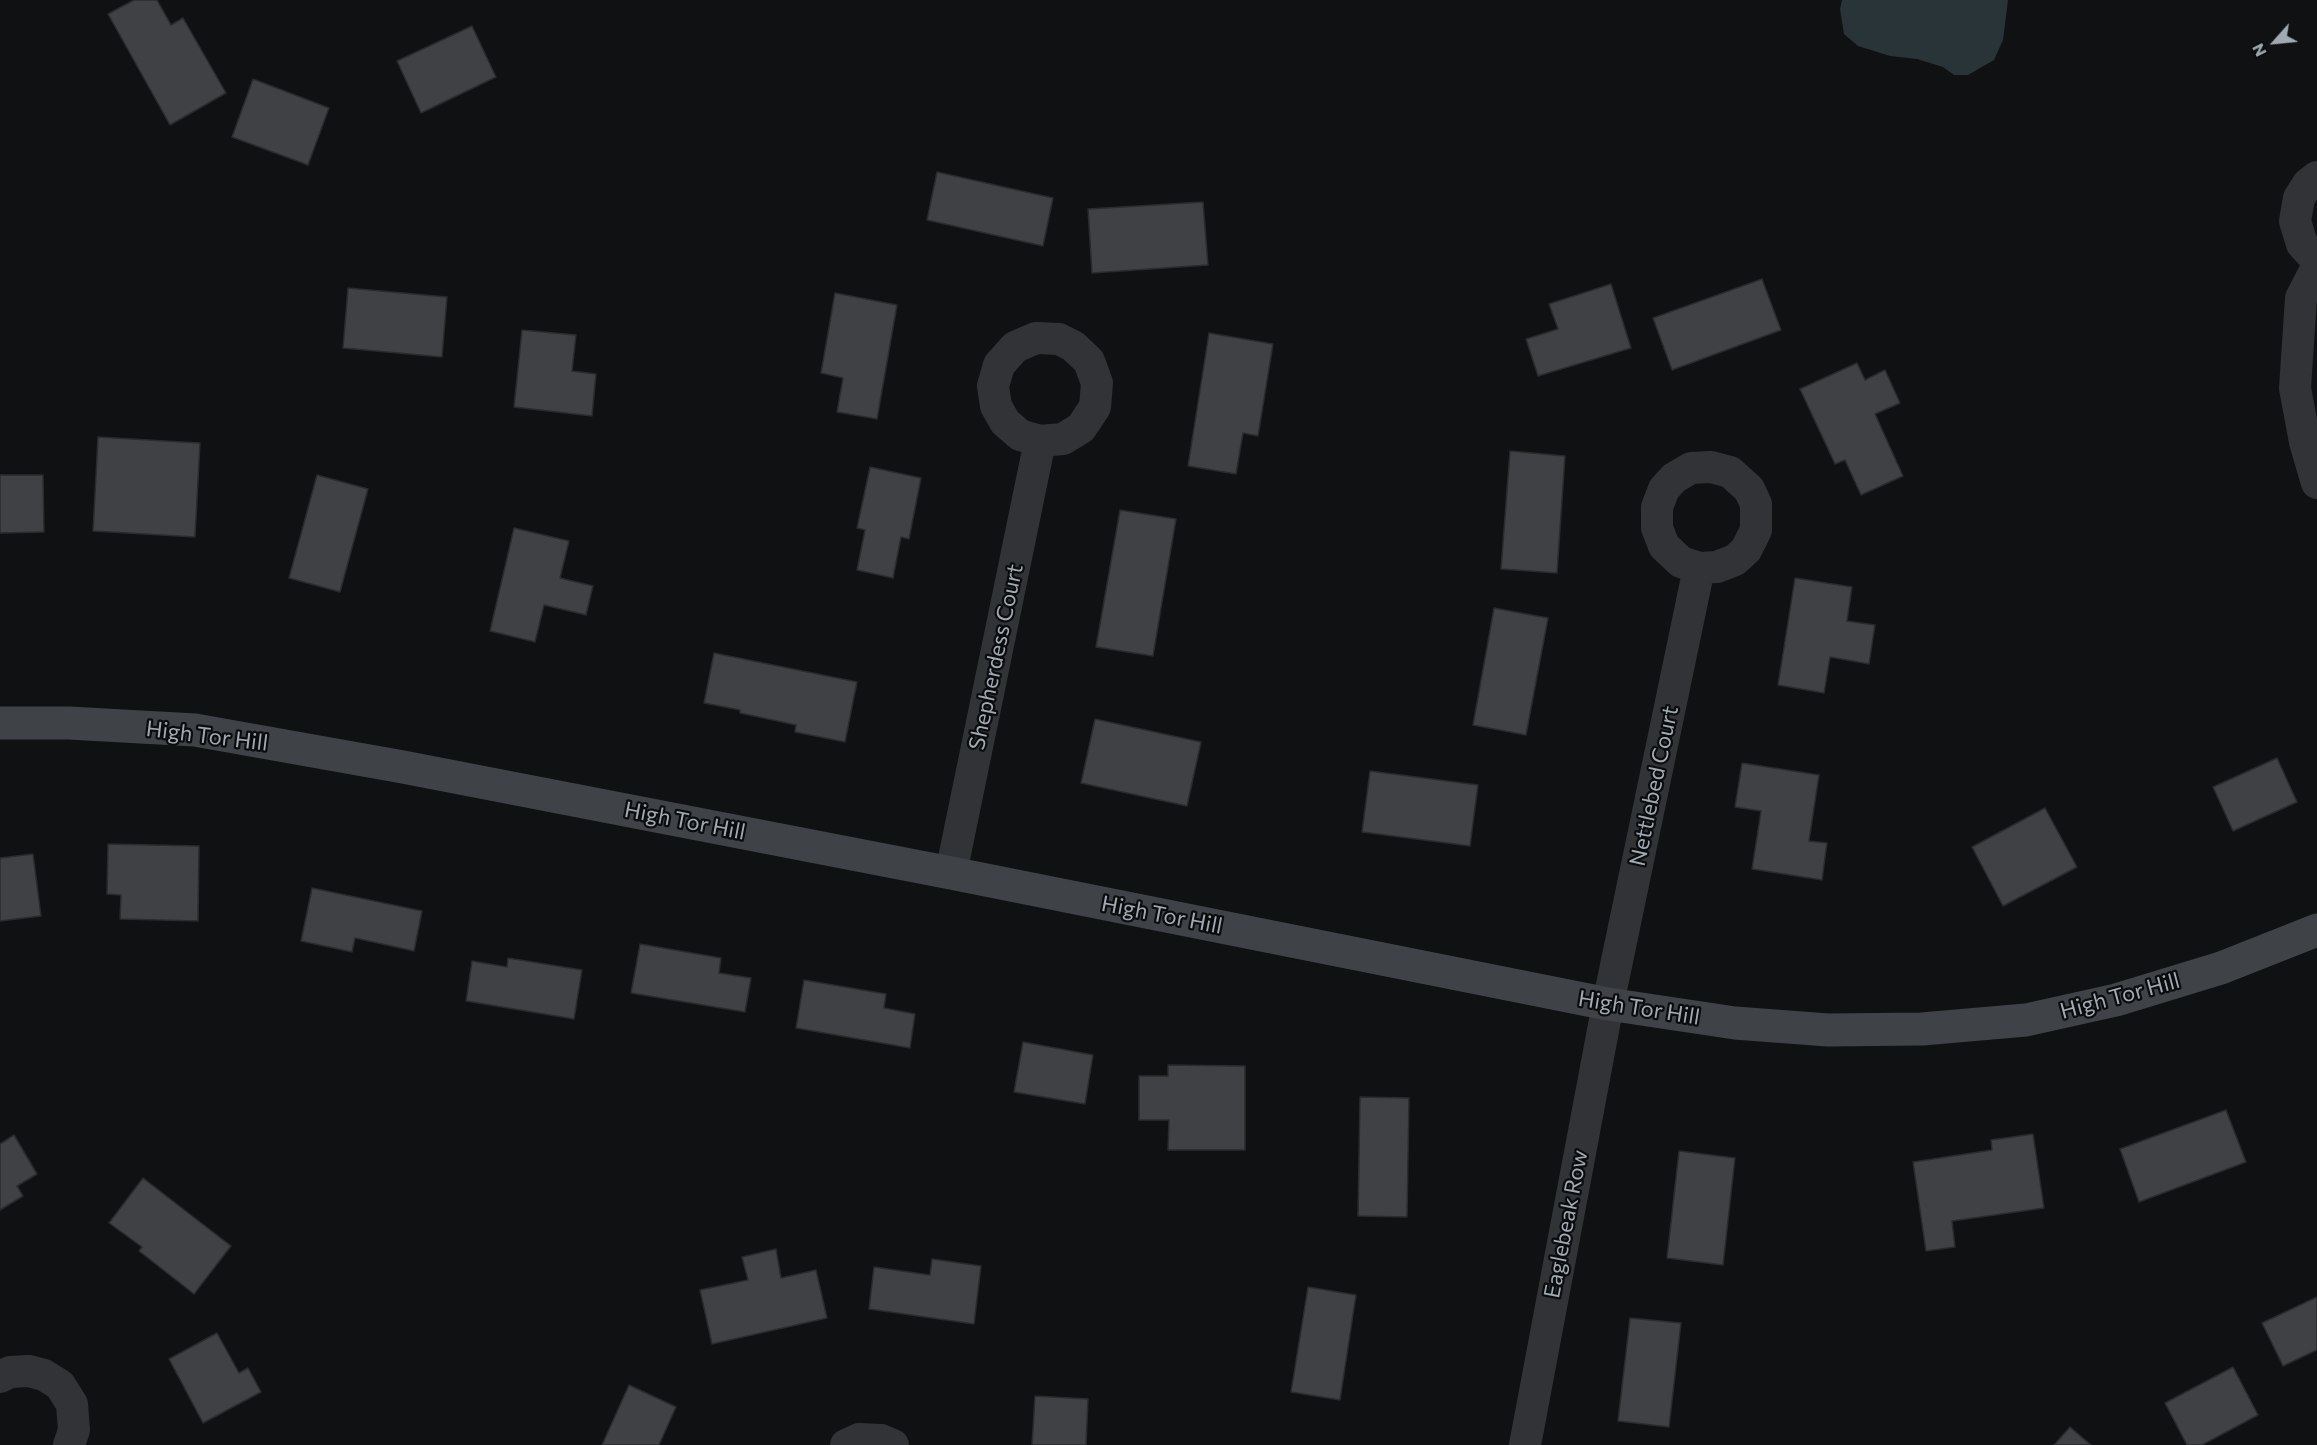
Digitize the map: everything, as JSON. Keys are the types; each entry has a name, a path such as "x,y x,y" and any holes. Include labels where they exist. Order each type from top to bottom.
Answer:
{"street":[{"path":"2317,177 2308,184 2299,198 2295,221 2302,244 2317,260"},
{"path":"2317,267 2301,298 2295,388 2304,442 2317,483"},
{"name":"Shepherdess Court","path":"951,873 1040,441"},
{"name":"Nettlebed Court","path":"1608,1004 1699,568"},
{"name":"High Tor Hill","path":"0,723 69,723 195,730 403,767 951,873 1608,1004 1735,1023 1828,1030 1922,1029 2026,1020 2116,1000 2221,968 2317,930"},
{"name":"Eaglebeak Row","path":"1525,1445 1608,1004"},
{"path":"0,1377 10,1372 29,1371 44,1375 60,1385 72,1404 75,1430 69,1445"},
{"path":"846,1445 859,1439 881,1440 893,1445"}],"shaded area":[{"path":"1842,0 2008,0 2003,40 1994,60 1968,75 1954,75 1943,67 1917,59 1890,56 1858,46 1844,34 1840,9"}],"building":[{"path":"134,0 157,0 171,25 183,18 226,93 170,125 108,14"},
{"path":"472,26 496,77 421,113 397,61"},
{"path":"253,79 329,108 308,165 232,137"},
{"path":"937,172 1053,198 1043,246 927,220"},
{"path":"1203,202 1208,265 1092,273 1088,209"},
{"path":"1762,279 1781,330 1672,370 1653,318"},
{"path":"1611,284 1631,348 1538,376 1526,339 1558,329 1549,304"},
{"path":"348,288 447,297 442,357 343,348"},
{"path":"835,293 897,305 877,419 837,412 843,378 821,373"},
{"path":"522,330 576,335 572,371 596,374 592,416 514,407"},
{"path":"1209,333 1273,344 1258,436 1243,433 1236,474 1188,466"},
{"path":"1857,363 1865,380 1885,370 1900,403 1875,414 1903,476 1861,495 1845,460 1835,464 1800,389"},
{"path":"98,437 200,443 195,537 93,531"},
{"path":"1510,451 1565,456 1557,573 1501,569"},
{"path":"870,467 921,478 909,539 901,537 893,578 857,570 865,530 857,528"},
{"path":"0,475 43,475 44,532 0,533"},
{"path":"317,475 368,489 340,592 289,578"},
{"path":"1120,510 1176,519 1153,656 1096,647"},
{"path":"514,528 569,541 560,578 593,586 586,615 544,605 535,642 490,631"},
{"path":"1795,578 1852,587 1847,621 1875,625 1869,664 1830,657 1824,693 1778,685"},
{"path":"1494,608 1548,618 1526,735 1473,725"},
{"path":"714,653 857,682 845,742 795,732 796,725 704,703"},
{"path":"1095,719 1201,742 1187,806 1081,783"},
{"path":"2277,758 2297,802 2233,831 2213,787"},
{"path":"1742,763 1819,775 1809,841 1827,843 1822,880 1752,869 1761,811 1735,807"},
{"path":"1370,771 1478,785 1470,846 1362,832"},
{"path":"2045,808 2077,867 2003,906 1972,847"},
{"path":"108,844 199,846 198,921 120,919 121,895 107,894"},
{"path":"33,854 41,916 0,921 0,858"},
{"path":"312,888 422,911 414,951 355,938 352,952 301,941"},
{"path":"640,944 721,958 719,973 751,978 745,1012 631,993"},
{"path":"508,958 582,970 574,1019 466,1001 472,961 507,967"},
{"path":"804,980 886,994 884,1008 915,1014 910,1048 796,1028"},
{"path":"1023,1042 1093,1055 1085,1104 1014,1092"},
{"path":"1168,1065 1245,1066 1245,1150 1168,1150 1169,1120 1139,1120 1139,1076 1168,1076"},
{"path":"1360,1097 1409,1098 1407,1217 1358,1216"},
{"path":"2226,1110 2246,1162 2139,1202 2120,1149"},
{"path":"2033,1134 2044,1208 1952,1221 1955,1247 1926,1251 1913,1162 1992,1150 1991,1140"},
{"path":"14,1135 37,1174 17,1186 23,1196 0,1210 0,1144"},
{"path":"1679,1151 1735,1158 1723,1265 1667,1258"},
{"path":"143,1178 231,1246 194,1294 139,1251 142,1247 109,1223"},
{"path":"776,1249 781,1278 816,1270 827,1318 712,1344 700,1290 748,1280 742,1257"},
{"path":"932,1259 981,1266 974,1324 869,1309 874,1267 930,1275"},
{"path":"1308,1287 1356,1295 1340,1400 1291,1392"},
{"path":"2317,1297 2317,1350 2283,1366 2262,1323"},
{"path":"1630,1318 1681,1323 1669,1427 1618,1421"},
{"path":"217,1333 239,1373 248,1368 261,1392 203,1423 169,1359"},
{"path":"2233,1367 2258,1415 2202,1445 2187,1445 2165,1403"},
{"path":"629,1385 676,1407 659,1445 602,1445"},
{"path":"1035,1396 1088,1399 1086,1445 1032,1445"},
{"path":"2070,1427 2091,1445 2054,1445"}]}
